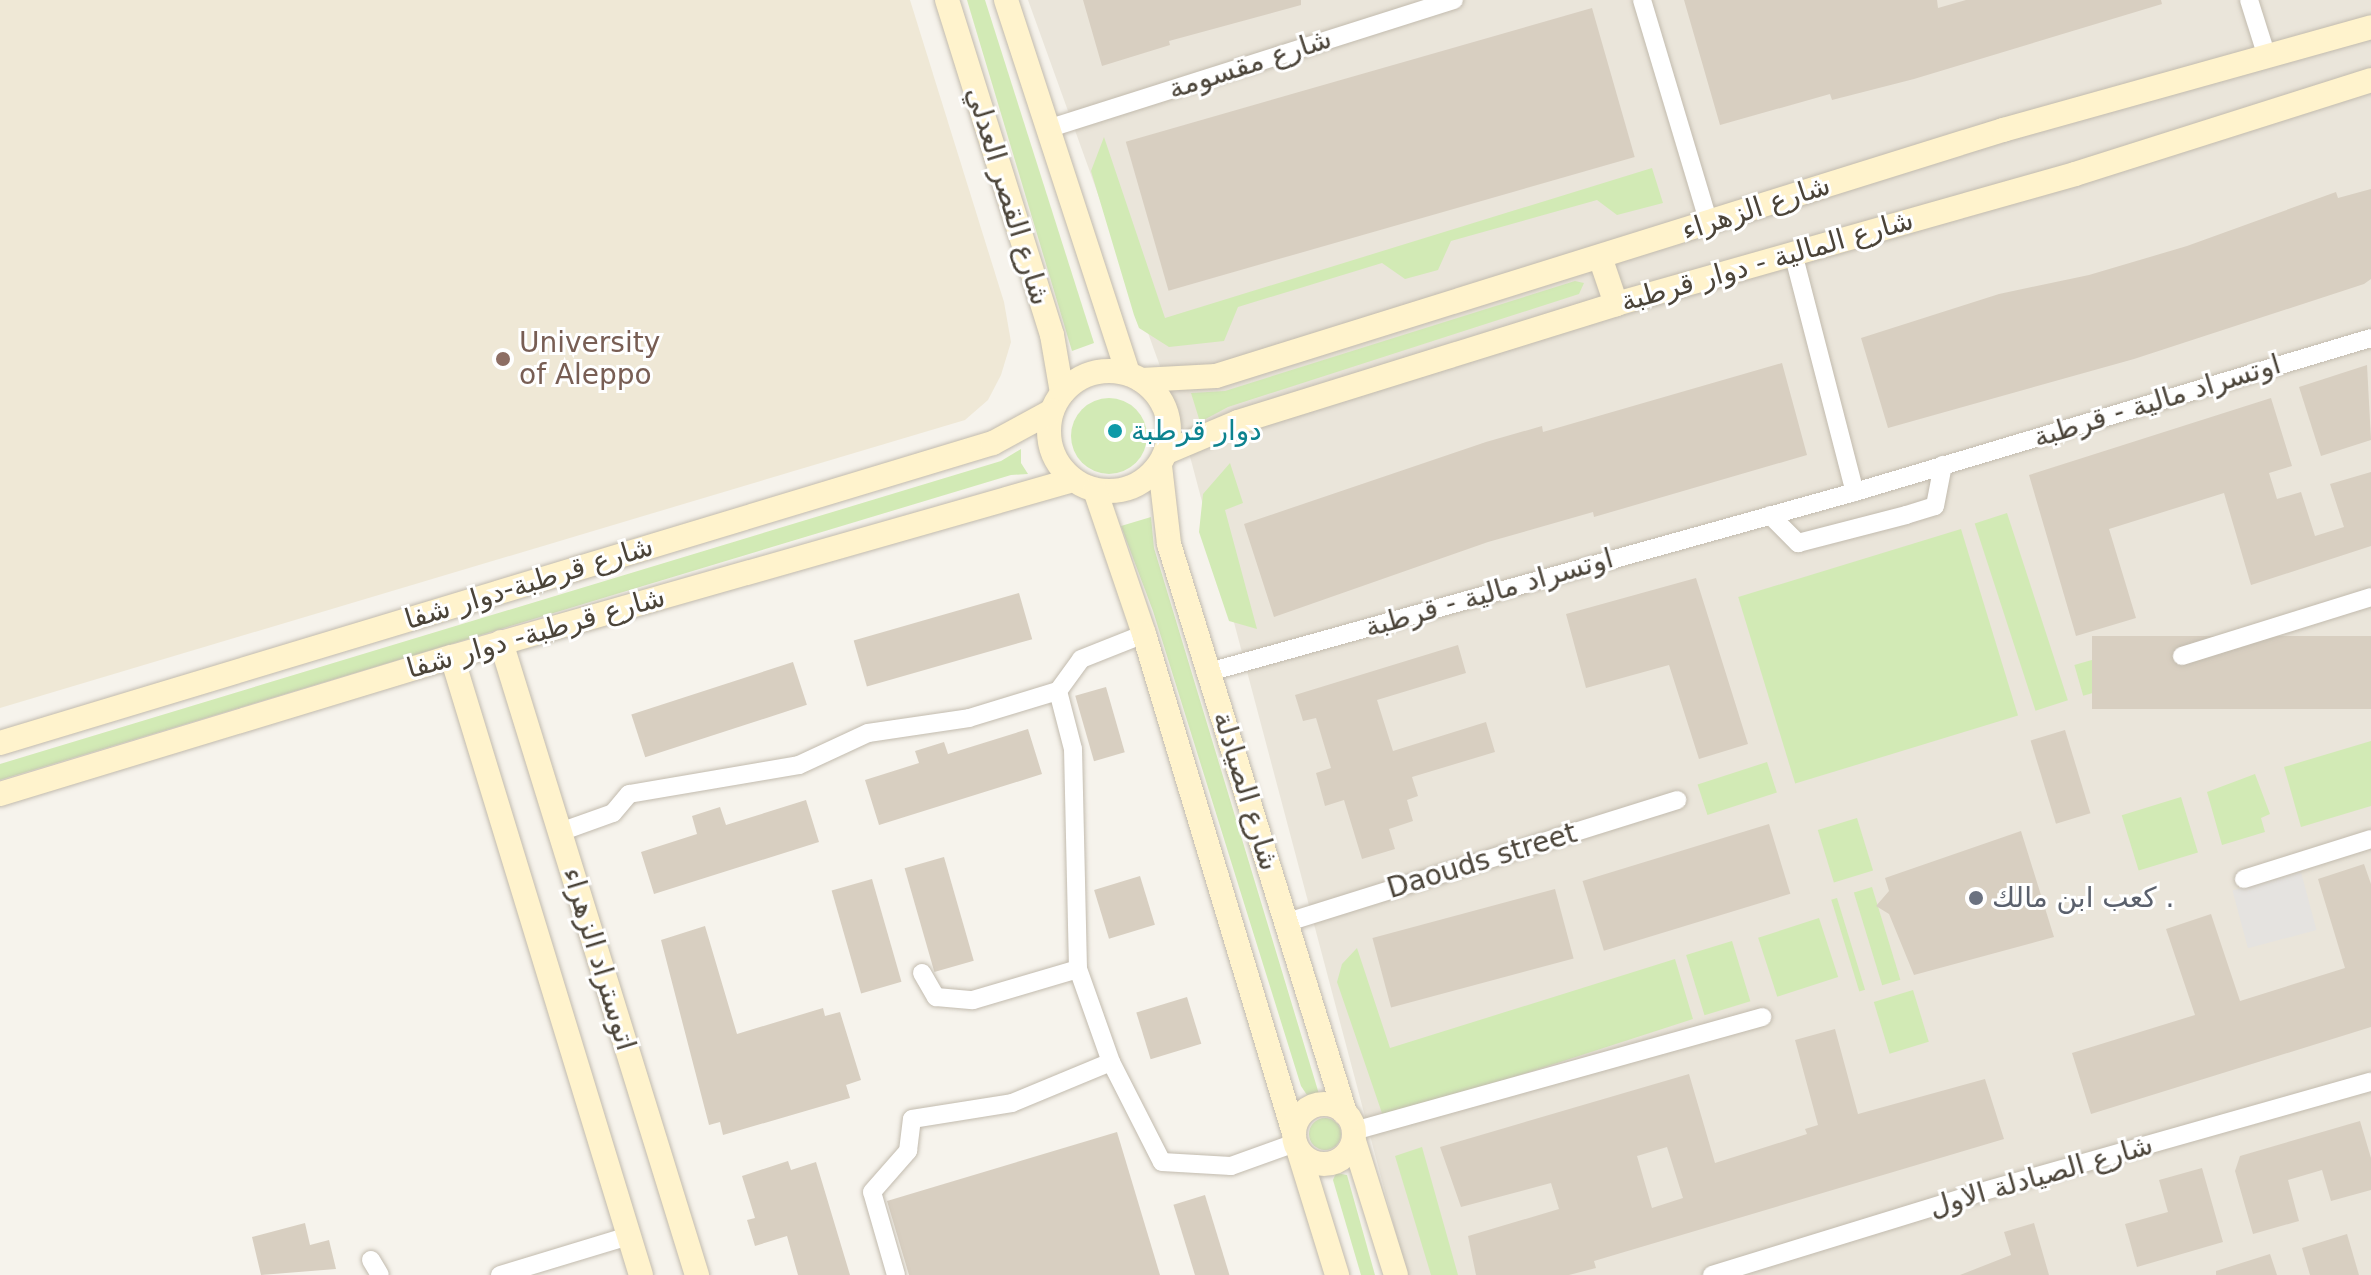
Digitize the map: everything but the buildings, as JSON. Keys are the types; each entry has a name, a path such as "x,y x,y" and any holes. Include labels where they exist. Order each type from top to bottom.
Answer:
{"main road":[{"name":"شارع القصر العدلي","path":"947,0 1052,335 1057,402"},
{"name":"شارع القصر العدلي","path":"1006,0 1047,129 1135,377"},
{"name":"شارع الزهراء","path":"1135,377 1216,376 2003,130 2371,27"},
{"name":"شارع المالية - دوار قرطبة","path":"1163,459 1238,422 1616,304 2075,174 2371,80"},
{"path":"1600,257 1616,304"},
{"path":"1092,373 1135,377 1167,412 1163,459 1142,483 1119,491 1084,485 1051,449 1057,402 1092,373"},
{"name":"شارع قرطبة-دوار شفا","path":"0,743 993,443 1057,402"},
{"name":"شارع الصيادلة","path":"1163,459 1169,544 1396,1275"},
{"name":"شارع الصيادلة","path":"1084,485 1144,634 1337,1275"},
{"name":"شارع قرطبة- دوار شفا","path":"0,794 501,642 1084,485"},
{"name":"اتوستراد الزهراء","path":"501,642 697,1275"},
{"name":"اتوستراد الزهراء","path":"452,657 641,1275"},
{"path":"1318,1104 1351,1128 1344,1158 1325,1165 1296,1143 1301,1114 1318,1104"}],"street":[{"name":"شارع مقسومة","path":"1047,129 1454,0"},
{"path":"1642,0 1709,223"},
{"path":"2249,0 2267,57"},
{"path":"1793,253 1855,492"},
{"name":"اوتسراد مالية - قرطبة","path":"1209,672 1855,492 2371,338"},
{"path":"1770,515 1798,543 1906,515 1935,506 1943,465"},
{"path":"2182,656 2371,597"},
{"path":"560,832 613,813 629,794 799,765 868,733 969,718 1058,691 1081,659 1144,634"},
{"path":"1058,691 1073,749 1078,969 1111,1062 1162,1162 1231,1166 1296,1143"},
{"name":"Daouds street","path":"1288,922 1677,800"},
{"path":"2244,879 2371,839"},
{"path":"922,973 936,997 973,1000 1078,969"},
{"path":"1351,1128 1762,1017"},
{"path":"896,1275 872,1192 908,1151 912,1119 1012,1103 1111,1062"},
{"name":"شارع الصيادلة الاول","path":"1712,1275 1981,1192 2371,1082"},
{"path":"500,1275 628,1236"}],"shaded area":[{"name":"University of Aleppo","path":"0,0 910,0 1004,302 1011,342 1001,375 988,400 965,420 0,708"},
{"path":"1028,0 2371,0 2371,1275 1407,1275 1183,430"},
{"path":"2301,872 2317,930 2248,948 2232,890"}],"green space":[{"path":"967,0 985,0 1094,343 1072,351"},
{"path":"1104,137 1165,318 1652,168 1663,203 1617,215 1597,200 1451,241 1438,270 1405,279 1382,263 1238,307 1224,341 1169,347 1139,328 1134,315 1091,171"},
{"path":"1575,281 1584,283 1579,294 1228,407 1200,422 1191,393 1225,391"},
{"path":"1102,398 1116,398 1130,404 1141,415 1147,436 1144,451 1136,463 1116,474 1102,474 1088,468 1077,457 1071,443 1071,429 1077,415 1088,404"},
{"path":"1021,449 1021,463 1028,474 1011,475 0,780 0,764 1001,461"},
{"path":"1230,463 1243,503 1225,510 1257,629 1229,621 1199,532 1203,494"},
{"path":"2007,513 2068,700 2036,711 1975,524"},
{"path":"1151,517 1154,548 1319,1094 1307,1095 1301,1086 1153,611 1121,526"},
{"path":"1961,529 2018,715 1795,784 1738,597"},
{"path":"2158,641 2167,672 2083,696 2074,665"},
{"path":"2371,741 2371,806 2301,827 2284,767"},
{"path":"1767,762 1777,792 1707,815 1698,785"},
{"path":"2255,774 2270,814 2261,818 2265,832 2222,845 2207,792"},
{"path":"2181,797 2198,852 2139,871 2122,815"},
{"path":"1857,818 1873,871 1834,883 1818,830"},
{"path":"1872,887 1900,980 1882,985 1854,893"},
{"path":"1837,898 1865,990 1859,992 1831,900"},
{"path":"1819,918 1838,977 1777,997 1758,938"},
{"path":"1732,941 1750,1001 1705,1015 1686,955"},
{"path":"1357,948 1390,1048 1675,959 1693,1019 1384,1119 1337,982 1342,964"},
{"path":"1913,990 1929,1042 1890,1054 1874,1002"},
{"path":"1325,1118 1336,1123 1341,1134 1336,1145 1325,1150 1314,1145 1309,1134 1314,1123"},
{"path":"1422,1147 1458,1275 1431,1275 1395,1156"},
{"path":"1336,1173 1347,1175 1375,1275 1361,1275 1333,1180"}],"place":[{"name":"University of Aleppo","path":"503,359"},
{"name":"دوار قرطبة","path":"1115,431"},
{"name":"كعب ابن مالك .","path":"1976,898"}]}
